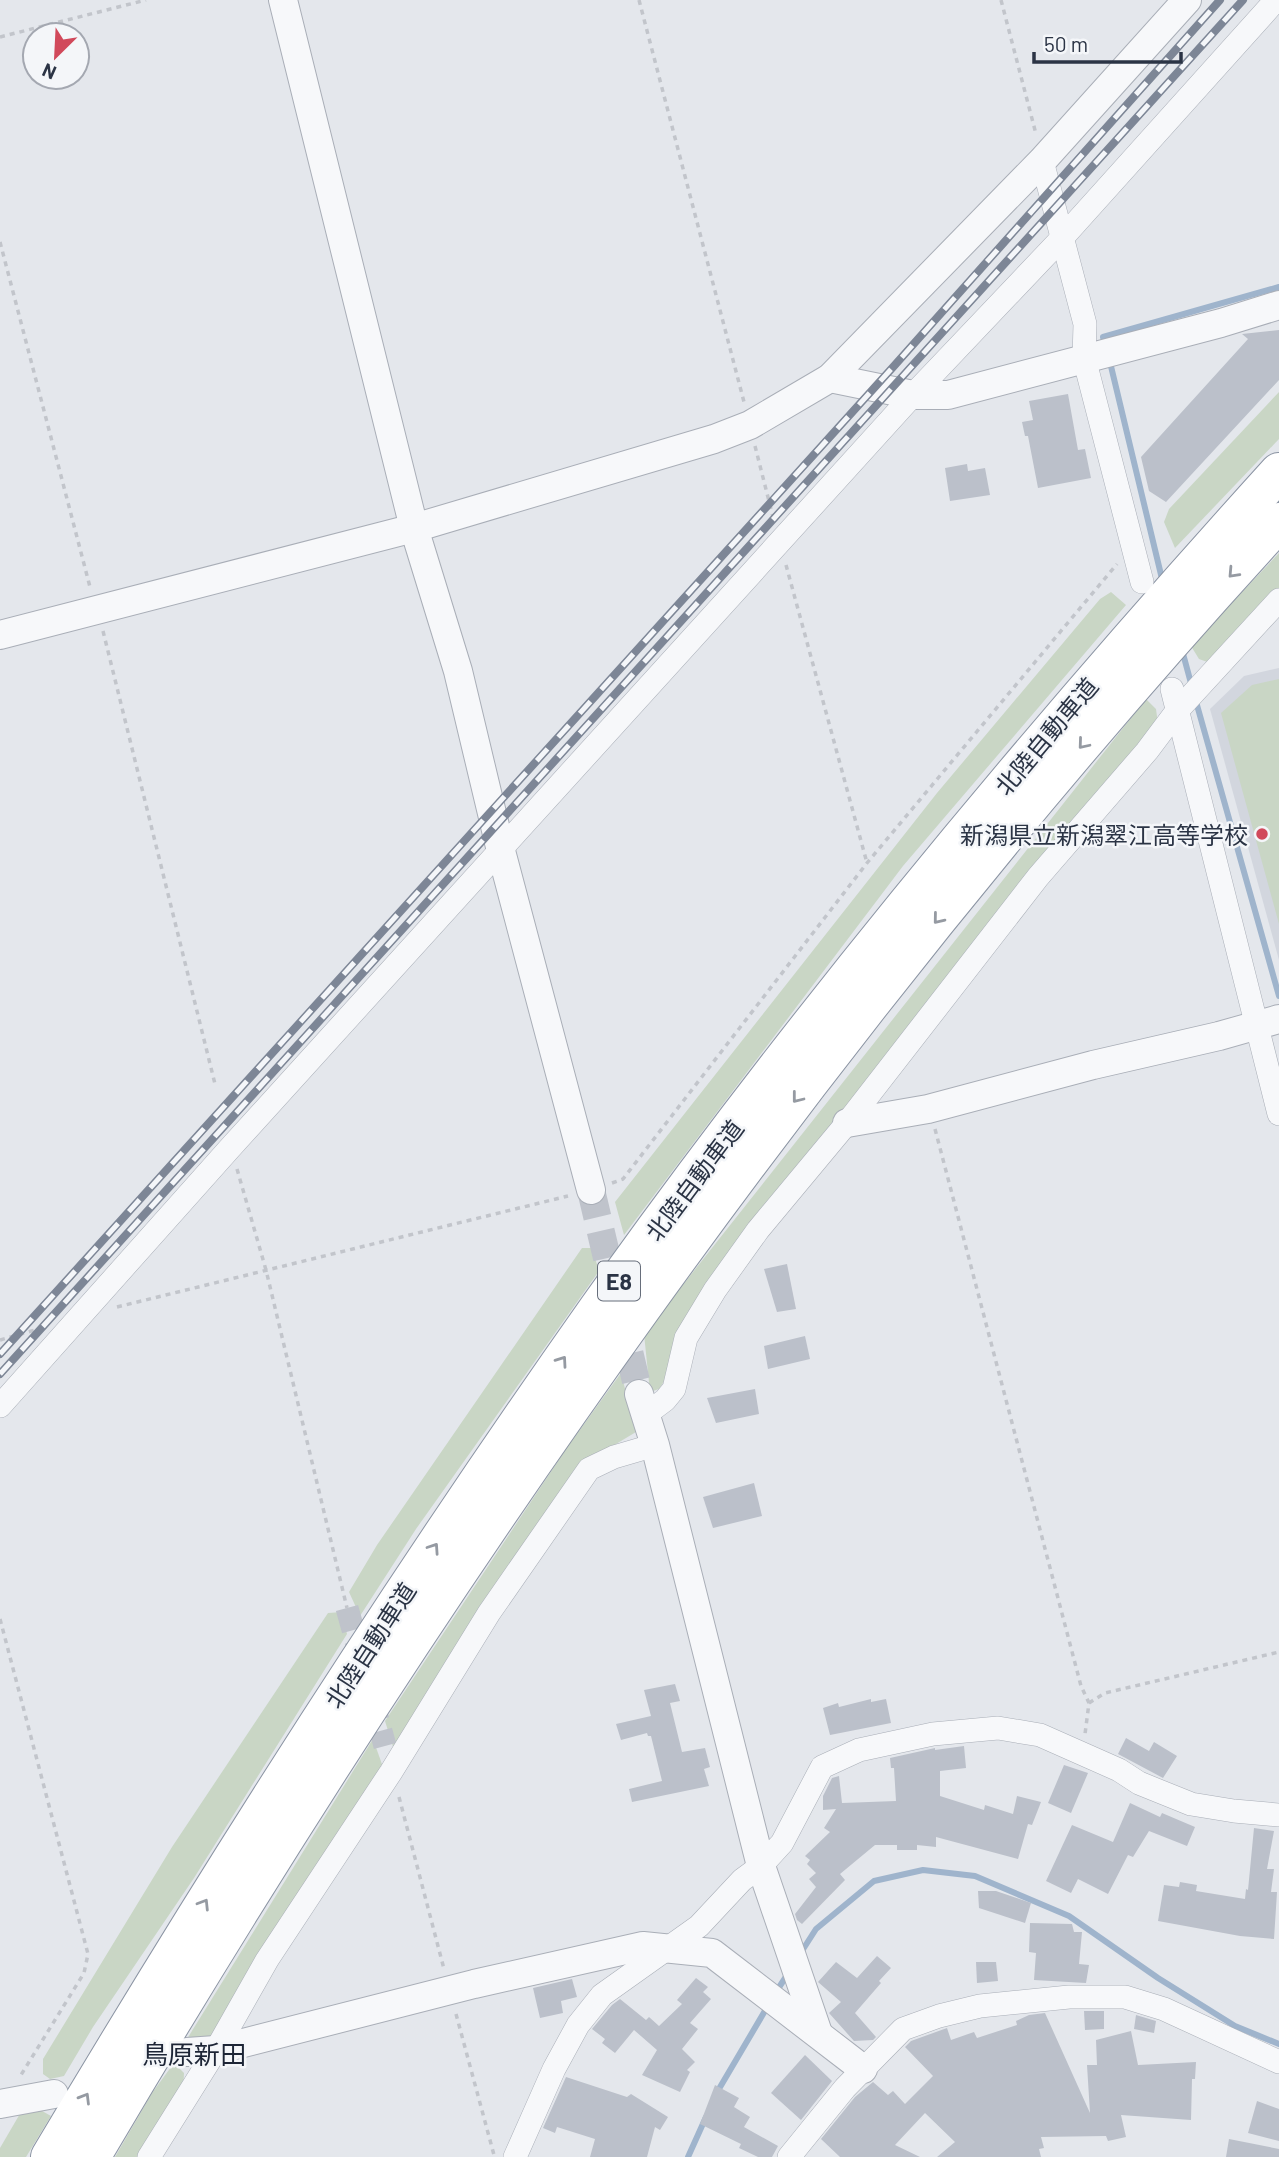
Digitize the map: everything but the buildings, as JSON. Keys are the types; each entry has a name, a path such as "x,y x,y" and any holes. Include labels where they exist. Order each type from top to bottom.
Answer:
{"highway":[{"name":"北陸自動車道","path":"51,2157 191,1926 383,1624 608,1296 831,999 947,854 1062,715 1279,471"},
{"name":"北陸自動車道","path":"91,2157 317,1787 412,1639 634,1319 743,1169 968,883 1086,740 1279,522"}],"street":[{"path":"283,0 414,528 458,671 501,850 591,1190"},
{"path":"0,635 414,528 714,439 750,425 831,378 1042,162 1187,0"},
{"path":"0,1406 230,1148 913,395 1063,237 1276,0"},
{"path":"1042,162 1085,324 1084,358 1142,582"},
{"path":"831,378 913,395 948,396 1222,323 1279,305"},
{"path":"818,2033 761,1866 655,1445 642,1405 665,1400 674,1389 686,1338 715,1290 758,1230 847,1123 1038,877 1147,751 1174,700 1279,600"},
{"path":"1174,700 1267,1022 1279,1114"},
{"path":"847,1123 928,1109 1267,1022"},
{"path":"149,2157 216,2050 267,1960 391,1772 489,1614 589,1469 614,1457 655,1445"},
{"path":"515,2157 554,2069 578,2025 603,1995 699,1926 742,1880 761,1866 782,1843 822,1767 859,1750 933,1734 998,1728 1040,1735 1119,1770 1139,1783 1191,1804 1279,1815"},
{"path":"187,2052 216,2050 449,1990 643,1946 712,1953 863,2069"},
{"path":"789,2157 863,2069 903,2029 939,2016 980,2006 1069,1997 1125,1997 1164,2009 1279,2062"},
{"path":"2,2104 54,2094"}],"path":[{"path":"0,37 146,0"},
{"path":"639,0 780,544 867,863"},
{"path":"1001,0 1042,162"},
{"path":"0,242 80,555 97,610 215,1084"},
{"path":"0,1340 83,1316 591,1190 623,1179 867,863 1117,564 1137,558"},
{"path":"928,1109 1082,1686 1089,1703 1082,1754"},
{"path":"230,1148 266,1270 347,1608"},
{"path":"0,1619 88,1954 84,1973 2,2104"},
{"path":"1089,1703 1105,1693 1279,1651"},
{"path":"391,1772 495,2157"}],"shaded area":[{"name":"新潟県立新潟翠江高等学校","path":"1279,668 1279,960 1210,709 1244,676"}],"green space":[{"path":"1279,392 1279,439 1175,548 1164,522 1169,509"},
{"path":"1279,553 1279,589 1210,663 1199,659 1191,646"},
{"path":"1111,592 1126,605 903,866 624,1235 615,1202 937,793 1100,599"},
{"name":"新潟県立新潟翠江高等学校","path":"1279,679 1279,924 1221,713 1252,685"},
{"path":"1146,699 1156,709 1158,724 845,1112 659,1389 650,1392 644,1334"},
{"path":"582,1248 592,1248 599,1271 416,1529 360,1616 349,1592 377,1545"},
{"path":"621,1373 636,1432 611,1447 395,1753 385,1721 566,1449"},
{"path":"342,1612 347,1634 194,1878 93,2027 64,2076 50,2079 43,2074 43,2059 172,1847 328,1613"},
{"path":"373,1739 383,1767 213,2036 182,2047"},
{"path":"174,2063 184,2073 183,2094 144,2157 115,2157 152,2093"},
{"path":"35,2107 51,2116 26,2157 0,2157 0,2148 21,2112"}],"waterway":[{"path":"1105,345 1103,337 1279,287"},
{"path":"1109,358 1163,583"},
{"path":"1182,650 1192,687"},
{"path":"1195,698 1279,996"},
{"path":"800,1954 816,1929 874,1881 923,1870 975,1876 1069,1916 1158,1978 1235,2026 1279,2044"},
{"path":"776,1992 789,1972"},
{"path":"716,2094 769,2004"},
{"path":"688,2157 706,2117"}],"tunnel":[{"path":"591,1190 639,1394"},
{"path":"347,1608 362,1662"},
{"path":"372,1698 385,1746"}],"railway":[{"path":"0,1354 894,366 1220,0"},
{"path":"0,1374 1243,0"}],"place":[{"name":"新潟県立新潟翠江高等学校","path":"1262,834"}],"district":[{"name":"鳥原新田","path":"194,2053"}]}
